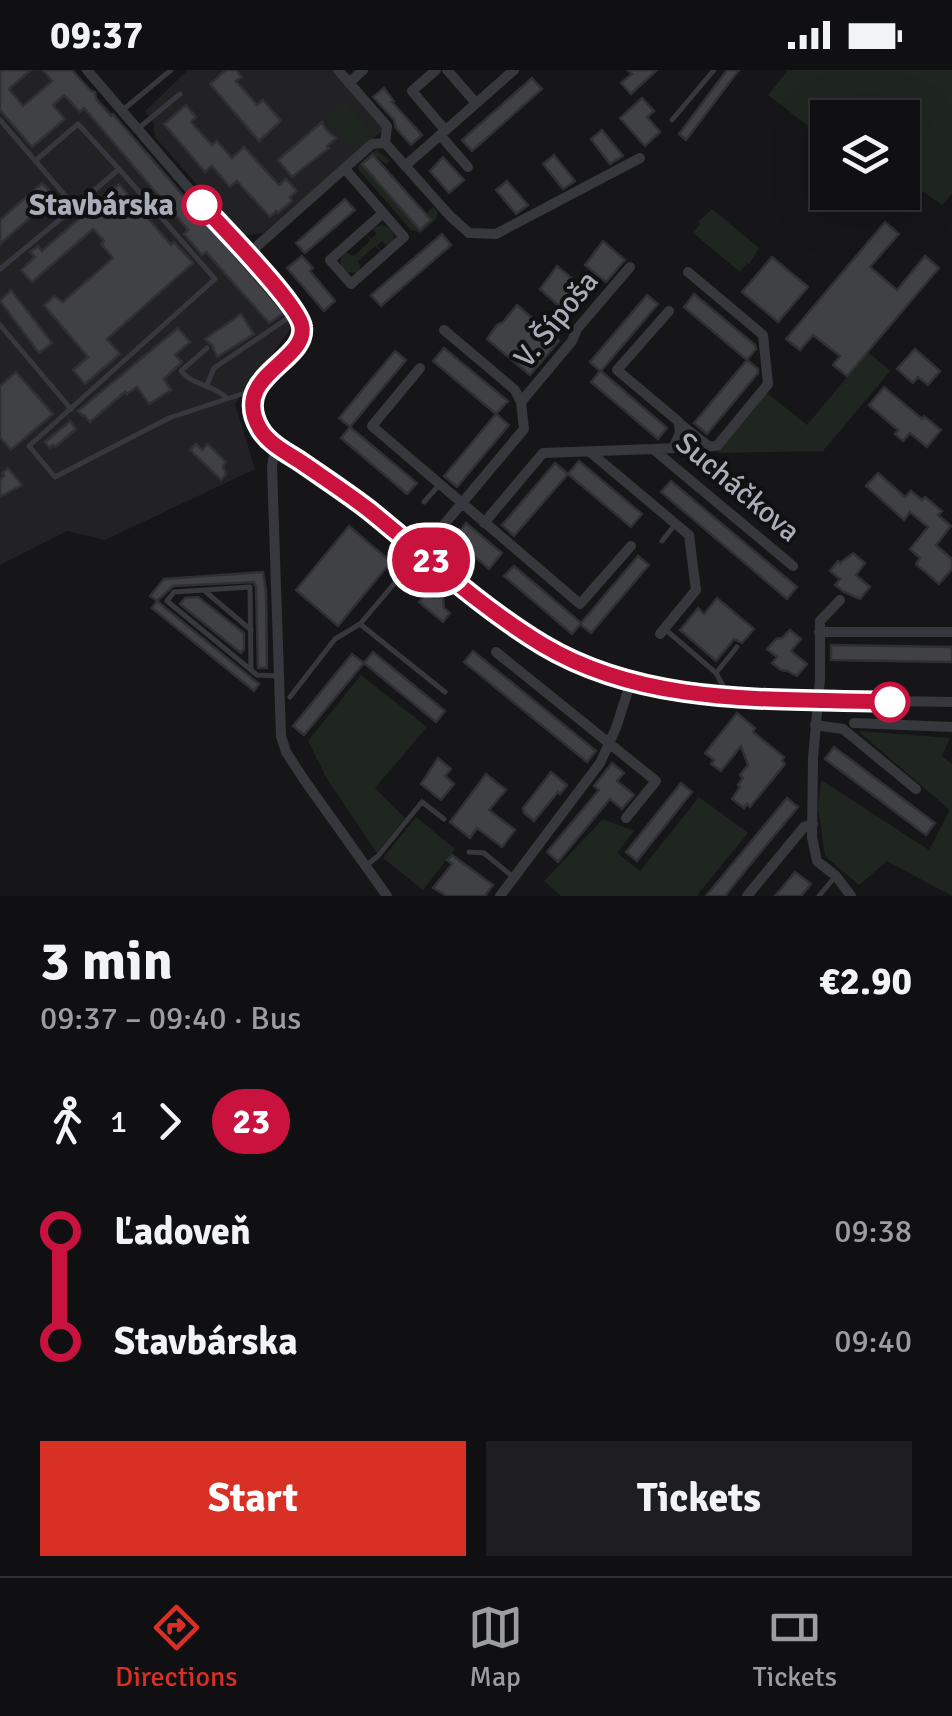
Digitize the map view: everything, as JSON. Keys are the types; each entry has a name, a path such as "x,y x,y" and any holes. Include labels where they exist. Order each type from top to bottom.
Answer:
{"street":[{"path":"87,70 297,313 302,328 300,340 257,389 253,405 264,435 358,502 480,601 543,645 631,681 688,693 727,696 952,702"},
{"path":"338,70 387,126 385,142 468,233 496,234 640,158"},
{"path":"349,82 363,70"},
{"path":"436,70 412,91 468,167"},
{"path":"447,70 476,104"},
{"path":"405,166 514,70"},
{"path":"247,255 372,144 385,142"},
{"path":"345,169 404,237 351,284 330,260 383,213"},
{"name":"V. Šípoša","path":"521,402 572,340 577,328 630,268"},
{"path":"653,449 717,446 768,384 764,335 688,272"},
{"path":"668,311 617,370 708,446"},
{"name":"V. Šípoša","path":"420,552 524,429 521,402 514,390 444,330"},
{"path":"420,368 372,426 580,604 631,546"},
{"path":"672,448 680,433 678,422"},
{"path":"279,448 272,468 280,736 286,752 387,896"},
{"name":"Sucháčkova","path":"484,523 543,453 653,449 793,566"},
{"path":"590,451 689,535 696,590 662,631"},
{"path":"840,600 820,621 812,849 817,861 836,876 851,896"},
{"path":"820,632 952,632"},
{"path":"496,652 656,781 626,818"},
{"path":"500,896 587,782 610,742 631,681"},
{"path":"854,723 856,700"},
{"path":"842,729 854,723 952,728"},
{"path":"816,725 842,729 916,790"},
{"path":"747,896 804,827 812,824"}],"lane":[{"path":"122,110 172,70"},
{"path":"672,120 714,70"},
{"path":"138,130 180,94"},
{"path":"0,120 75,206"},
{"path":"36,161 78,124 214,279 30,446 56,477 169,418 257,389"},
{"path":"0,269 119,169"},
{"path":"207,385 214,368 297,313"},
{"path":"0,324 72,408"},
{"path":"207,348 181,371 194,382 219,390 228,398"},
{"path":"424,502 440,484"},
{"path":"662,541 676,524"},
{"path":"290,698 335,639 360,624 420,552"},
{"path":"251,670 250,587 174,592 167,601 257,675 278,676"},
{"path":"204,590 250,630"},
{"path":"360,624 445,692"},
{"path":"662,631 716,673 727,696"},
{"path":"716,673 737,647"},
{"path":"365,866 378,856 422,802 444,820"},
{"path":"469,852 484,853 513,877"},
{"path":"819,896 836,876"}],"shaded area":[{"path":"0,70 72,70 152,156 293,326 235,404 255,469 105,540 67,531 0,565"},
{"path":"188,70 333,70 383,130 263,233 242,236 155,137 153,122 145,111"},
{"path":"788,70 952,70 952,194 942,205 920,190 920,100 810,100 810,128 768,95"},
{"path":"344,101 372,133 352,150 325,119"},
{"path":"377,150 390,161 386,164 373,154 362,164 420,230 432,221 426,214 433,207 438,212 436,219 421,233 411,230 359,170 358,166"},
{"path":"712,209 759,248 740,272 693,233"},
{"path":"384,225 393,231 394,241 388,247 382,241 377,245 382,252 375,246 358,261 358,273 345,272 340,262 345,252 354,256 370,241 366,233 371,239 377,234 371,228"},
{"path":"868,352 890,371 823,451 717,453 766,392 807,425"},
{"path":"361,675 427,727 375,788 405,818 377,853 327,779 308,741"},
{"path":"858,731 950,738 942,756 952,764 952,896 887,861 859,885 825,856 818,808 821,780 929,850 950,810"},
{"path":"699,797 748,833 699,896 561,896 544,881 603,819 634,831 617,853 640,871"},
{"path":"416,817 455,849 423,890 383,858"}],"building":[{"path":"0,70 31,70 9,89 23,106 52,81 43,70 72,70 284,313 269,323 206,252 202,255 184,234 188,230 84,108 80,112 64,95 53,105 65,119 32,147 0,110"},
{"path":"226,70 236,70 242,77 236,81 257,105 263,100 281,121 259,141 210,84"},
{"path":"628,70 657,70 631,94 621,83 632,74"},
{"path":"727,70 739,70 686,140 679,134"},
{"path":"532,78 542,89 472,151 462,140"},
{"path":"384,88 422,135 411,145 373,97"},
{"path":"642,98 654,111 647,117 660,132 645,146 620,118"},
{"path":"186,105 196,117 191,122 212,145 217,141 232,158 244,147 279,185 286,179 297,191 290,197 292,201 270,217 237,181 230,187 212,166 205,172 164,124"},
{"path":"322,122 336,138 292,177 278,160"},
{"path":"602,130 623,156 610,164 591,139"},
{"path":"373,155 431,220 420,230 362,164"},
{"path":"554,155 575,181 563,189 543,164"},
{"path":"443,157 464,180 449,193 430,171"},
{"path":"507,181 528,205 516,214 496,190"},
{"path":"42,183 55,196 0,244 0,220"},
{"path":"119,184 171,245 174,242 193,263 107,339 120,354 85,384 73,370 88,357 44,305 54,296 63,302 113,258 101,244 104,241 93,229 32,282 21,270 35,257 30,252 38,246 42,251"},
{"path":"345,199 355,210 305,253 296,243"},
{"path":"885,222 899,234 870,267 897,290 925,256 939,268 847,376 833,365 840,356 813,335 800,350 786,339"},
{"path":"442,234 451,245 381,306 371,295"},
{"path":"603,241 625,260 606,282 585,265"},
{"path":"302,256 335,301 324,311 287,268"},
{"path":"772,257 808,287 778,322 742,292"},
{"path":"557,266 581,286 560,307 540,289"},
{"path":"11,290 52,343 39,353 0,301"},
{"path":"694,294 755,345 747,360 684,307"},
{"path":"647,295 658,304 601,371 667,428 658,439 591,382 600,371 590,362"},
{"path":"517,305 559,341 530,375 487,339"},
{"path":"241,314 254,334 217,357 205,339"},
{"path":"178,328 190,342 175,355 182,362 164,379 171,390 149,404 137,387 125,392 90,422 78,411"},
{"path":"444,348 508,401 496,414 433,361"},
{"path":"915,349 940,371 928,385 918,377 913,383 897,369"},
{"path":"395,351 406,360 350,427 339,418"},
{"path":"747,360 758,373 707,434 694,423"},
{"path":"16,372 53,414 11,450 0,437 0,386"},
{"path":"884,387 941,430 927,447 910,433 903,441 895,434 898,430 869,405"},
{"path":"496,414 509,425 457,487 444,476"},
{"path":"70,421 76,429 50,448 45,442"},
{"path":"350,427 417,483 407,494 341,438"},
{"path":"196,444 202,450 208,444 226,462 226,474 221,480 190,450"},
{"path":"579,461 642,514 631,527 568,474"},
{"path":"555,463 568,474 514,536 502,525"},
{"path":"8,468 22,485 0,497 0,479"},
{"path":"878,473 905,497 911,491 922,500 925,497 942,511 938,515 951,526 936,545 952,559 952,569 939,584 916,564 920,558 910,549 928,527 910,512 904,520 866,486"},
{"path":"671,481 797,587 787,599 661,492"},
{"path":"466,523 502,553 489,569 454,538"},
{"path":"349,526 391,562 338,626 296,590"},
{"path":"853,553 865,563 856,575 870,587 860,599 835,585 840,579 830,571"},
{"path":"638,556 649,565 591,633 580,624 572,634 504,576 514,566 581,623"},
{"path":"263,572 267,668 258,668 254,582 173,586 157,601 150,596 164,579"},
{"path":"427,593 433,598 443,597 444,608 450,613 443,622 419,602"},
{"path":"198,597 244,633 241,653 180,604 185,598"},
{"path":"717,598 754,629 742,643 734,639 716,661 680,630 698,608 704,614"},
{"path":"157,601 259,684 254,691 152,608"},
{"path":"790,630 801,639 791,651 807,664 797,676 772,663 777,657 767,649"},
{"path":"831,645 952,647 952,662 831,660"},
{"path":"473,651 596,751 587,762 464,662"},
{"path":"373,652 445,711 436,722 364,663"},
{"path":"352,654 364,663 304,735 293,726"},
{"path":"737,713 784,757 785,764 750,807 747,804 744,808 732,799 748,765 741,746 721,771 705,753"},
{"path":"834,747 935,823 926,835 825,759"},
{"path":"438,758 451,769 445,776 454,784 441,800 421,784"},
{"path":"612,763 624,773 617,781 634,795 622,809 610,799 558,862 547,852 599,790 594,786"},
{"path":"551,772 567,785 534,821 523,808"},
{"path":"486,774 506,790 489,810 515,830 502,847 477,828 470,838 450,822"},
{"path":"681,783 692,792 637,861 626,852"},
{"path":"787,798 798,807 725,896 706,896"},
{"path":"452,855 493,885 485,896 447,896 433,888 452,864 447,860"},
{"path":"795,872 811,884 801,896 775,896"}],"bus line":[{"name":"23","path":"202,205 287,300 302,323 300,340 257,389 253,405 259,428 279,448 358,502 480,601 559,653 638,684 727,696 890,702"}],"place":[{"name":"Stavbárska","path":"202,205"}]}
